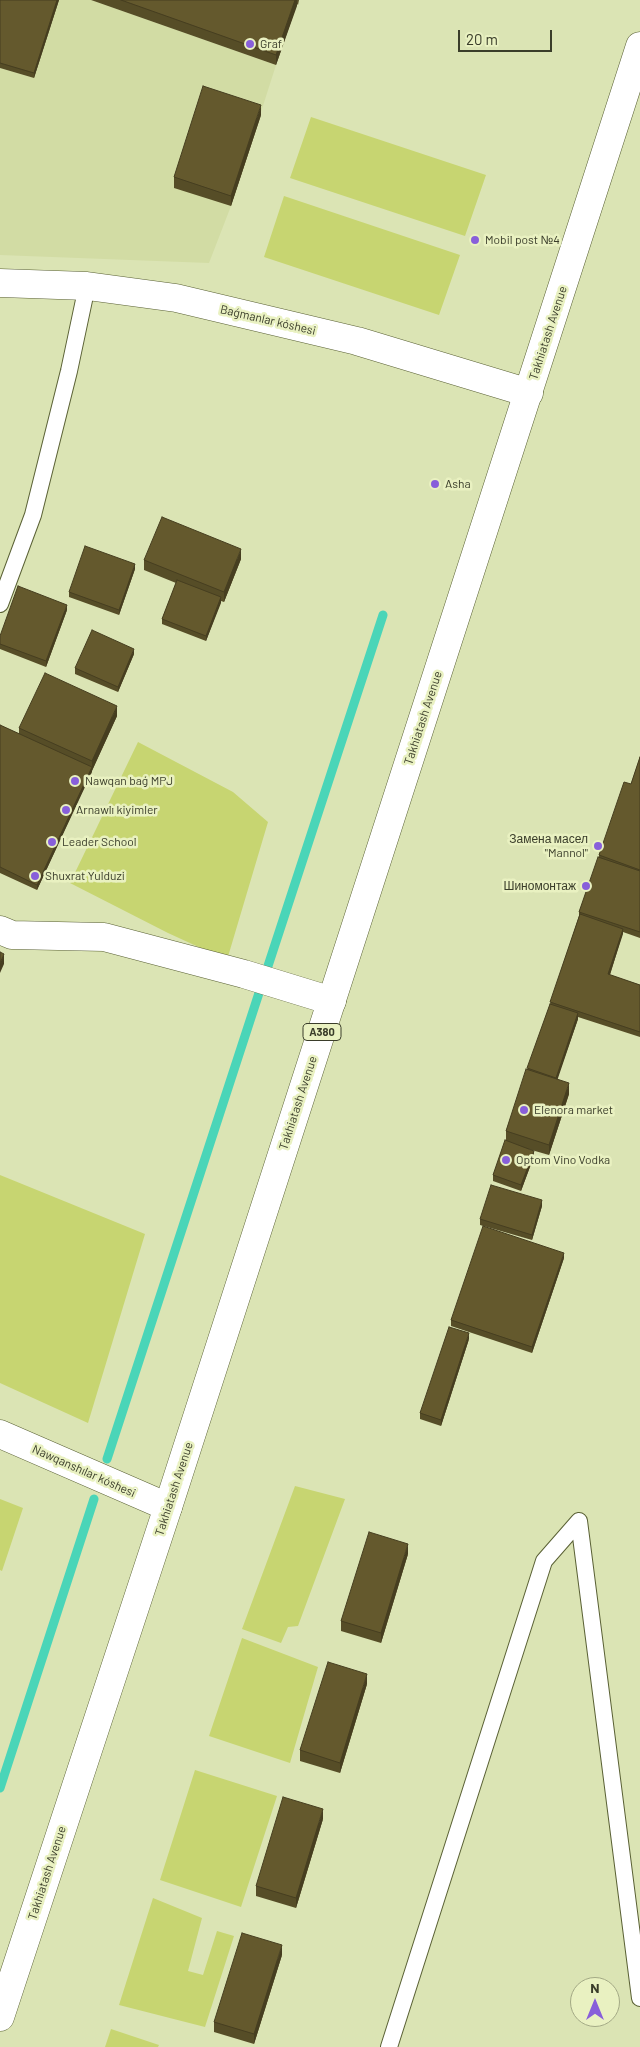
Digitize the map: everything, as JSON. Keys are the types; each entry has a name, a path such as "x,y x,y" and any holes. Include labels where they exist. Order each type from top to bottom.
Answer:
{"main road":[{"name":"Takhiatash Avenue","path":"0,2017 168,1507 640,46"},
{"name":"Baǵmanlar kóshesi","path":"0,283 87,286 176,298 357,341 529,393"},
{"path":"0,930 12,935 104,937 244,974 332,1001"},
{"name":"Nawqanshılar kóshesi","path":"0,1434 168,1507"}],"lane":[{"path":"0,604 33,515 69,371 87,286"},
{"path":"389,2047 544,1561 579,1521 640,1998"}],"shaded area":[{"path":"59,0 91,0 276,65 231,206 209,263 0,255 0,68 34,78"}],"green space":[{"path":"311,117 486,175 465,236 290,178"},
{"path":"284,196 460,255 439,315 264,257"},
{"path":"138,742 233,792 268,822 227,960 168,933 70,883"},
{"path":"0,1175 145,1234 88,1423 0,1383"},
{"path":"295,1486 345,1499 298,1626 288,1627 281,1643 242,1629"},
{"path":"0,1499 23,1508 2,1571 0,1570"},
{"path":"242,1638 318,1667 290,1763 209,1736"},
{"path":"195,1770 277,1796 241,1907 160,1880"},
{"path":"153,1898 202,1918 188,1971 203,1975 217,1931 234,1936 205,2027 119,2005"},
{"path":"111,2029 159,2045 158,2047 105,2047"}],"building":[{"path":"0,0 57,0 34,73 0,63"},
{"name":"Graf","path":"121,0 295,0 276,55"},
{"path":"203,86 261,105 231,196 174,177"},
{"path":"162,517 241,549 224,592 144,560"},
{"path":"85,546 135,564 119,610 69,592"},
{"path":"177,580 221,597 206,636 162,619"},
{"path":"18,586 67,605 46,661 0,644 0,636"},
{"path":"92,630 134,649 118,687 75,668"},
{"path":"45,673 117,706 92,761 19,728"},
{"path":"0,725 92,767 37,885 0,867"},
{"path":"640,757 640,870 599,855 624,782 631,784"},
{"path":"598,857 640,871 640,932 579,912"},
{"path":"580,914 623,929 608,974 640,985 640,1032 550,1002"},
{"path":"0,952 4,954 0,963"},
{"path":"550,1004 578,1013 556,1078 527,1068"},
{"path":"526,1069 569,1083 549,1145 506,1131"},
{"path":"505,1140 534,1151 521,1185 493,1175"},
{"path":"491,1185 542,1200 532,1235 480,1219"},
{"path":"483,1226 564,1253 532,1347 451,1320"},
{"path":"449,1327 469,1333 441,1420 420,1413"},
{"path":"369,1532 408,1544 381,1633 341,1621"},
{"path":"328,1662 367,1674 340,1763 300,1750"},
{"path":"283,1797 323,1809 296,1898 256,1886"},
{"path":"242,1933 282,1945 254,2034 214,2022"}],"waterway":[{"path":"267,969 383,615"},
{"path":"107,1459 259,993"},
{"path":"0,1788 94,1499"}],"place":[{"name":"Graf","path":"250,44"},
{"name":"Mobil post №4","path":"475,240"},
{"name":"Asha","path":"435,484"},
{"name":"Nawqan baǵ MPJ","path":"75,781"},
{"name":"Arnawlı kiyimler","path":"66,810"},
{"name":"Leader School","path":"52,842"},
{"name":"Замена масел \"Mannol\"","path":"598,846"},
{"name":"Shuxrat Yulduzi","path":"35,876"},
{"name":"Шиномонтаж","path":"586,886"},
{"name":"Elenora market","path":"524,1110"},
{"name":"Optom Vino Vodka","path":"506,1160"}]}
